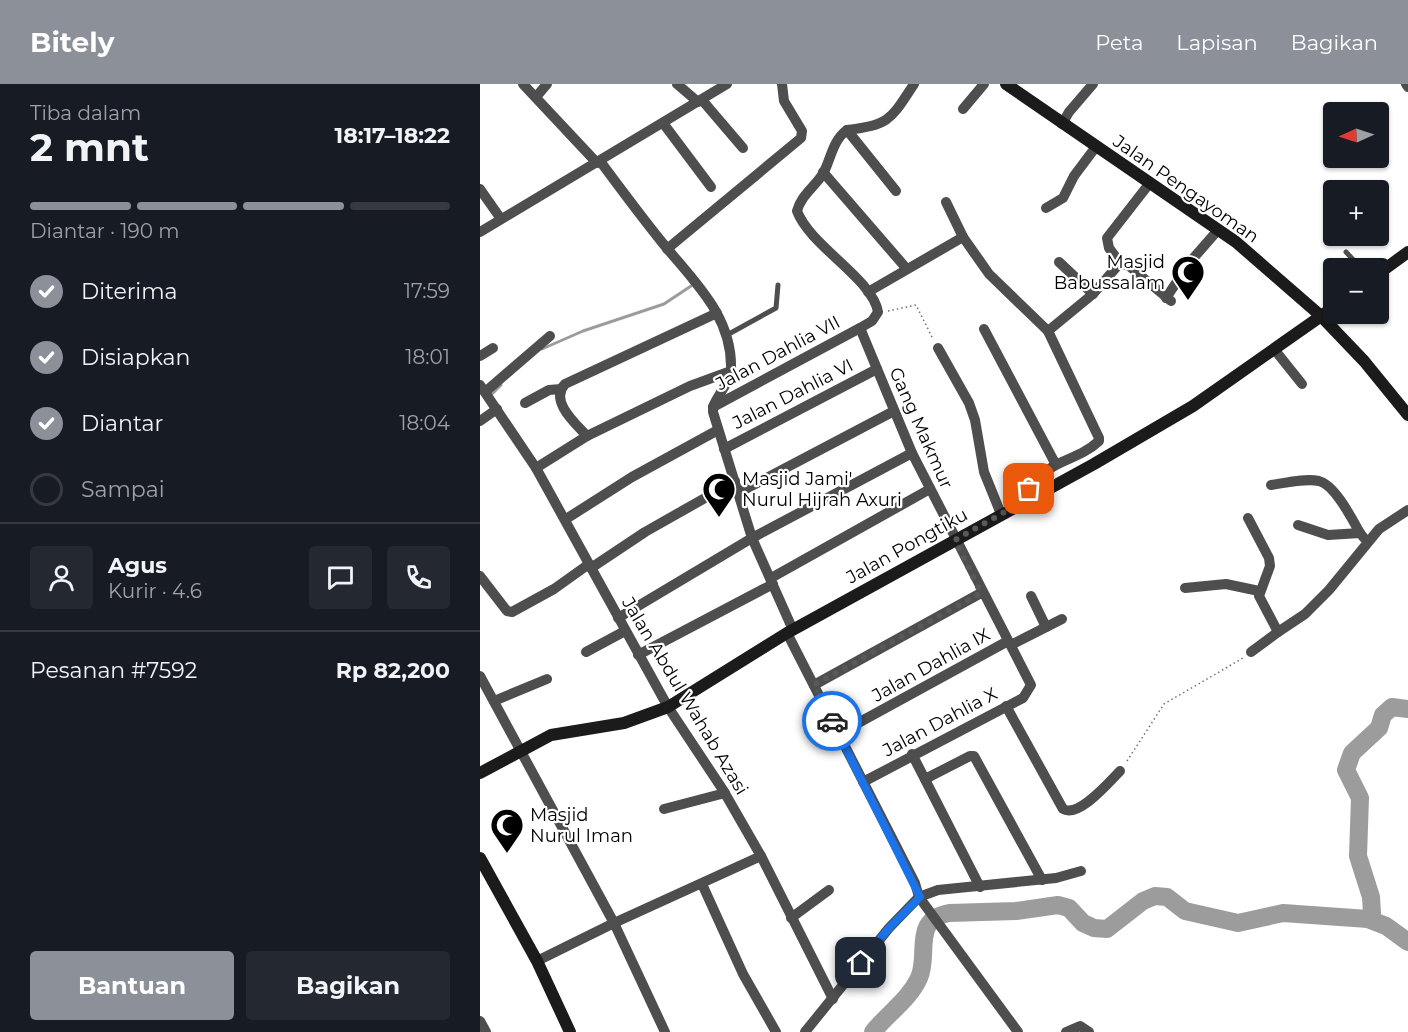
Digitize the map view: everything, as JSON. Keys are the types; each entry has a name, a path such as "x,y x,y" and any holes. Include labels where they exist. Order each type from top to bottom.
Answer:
{"street":[{"path":"524,84 598,162 667,249 701,287 717,313 726,335 731,371 712,407 752,538 772,581 790,632 838,734 920,897 1018,1032"},
{"path":"536,97 547,84"},
{"path":"677,84 700,101 743,148"},
{"path":"480,232 727,84"},
{"path":"667,249 801,138 802,131 784,101 782,84"},
{"path":"878,312 867,291 825,248 798,214 801,200 824,172 838,139 847,130 884,123 893,115 914,84"},
{"path":"963,109 984,84"},
{"path":"1062,124 1069,112 1093,84"},
{"name":"Jalan Pengayoman","path":"1008,85 1095,148 1236,242 1321,316 1364,361 1408,415"},
{"path":"663,123 711,187"},
{"path":"847,130 896,191"},
{"path":"1046,208 1063,198 1074,176 1095,148"},
{"path":"824,172 906,268"},
{"path":"1149,184 1133,207 1113,227 1107,238 1108,248 1119,263 1129,266 1168,300 1190,262 1218,230"},
{"path":"480,189 501,219"},
{"path":"946,202 963,237 1000,288 1048,331 1096,430 1099,441 1055,463 1029,489 1024,501"},
{"path":"867,291 963,237"},
{"path":"1389,266 1408,252"},
{"path":"1059,262 1093,294"},
{"path":"1048,331 1093,294 1119,263"},
{"name":"Jalan Dahlia VII","path":"712,407 860,328 872,321 878,312"},
{"path":"525,403 549,390 561,389 609,363 717,313"},
{"name":"Jalan Pongtiku","path":"480,773 551,735 638,720 668,707 790,632 1193,406 1321,316"},
{"name":"Gang Makmur","path":"860,328 912,453 981,593 1029,680 1030,689"},
{"path":"984,329 1055,463"},
{"path":"480,421 489,397 550,336"},
{"path":"480,356 493,348"},
{"path":"938,348 969,403 975,420 984,472 1001,514"},
{"path":"1274,349 1302,384"},
{"name":"Jalan Dahlia VI","path":"724,449 877,369"},
{"path":"536,468 587,436 690,386 731,371"},
{"path":"561,389 559,396 563,406 587,436"},
{"name":"Jalan Abdul Wahab Azasi","path":"489,397 536,468 566,519 668,707 725,793 761,856 833,999"},
{"path":"738,493 894,411"},
{"path":"566,519 632,477 718,430"},
{"path":"618,618 752,538 912,453"},
{"path":"1271,485 1316,480 1323,483 1350,515 1368,543"},
{"path":"480,576 507,611 512,612 735,481"},
{"path":"638,655 772,581 930,489"},
{"path":"1251,652 1305,614 1329,590 1379,529 1408,510"},
{"path":"1248,518 1269,558 1269,571 1259,591 1265,610 1278,632"},
{"path":"1298,525 1328,535 1360,533"},
{"path":"1185,588 1226,584 1259,591"},
{"path":"814,685 981,593"},
{"path":"1031,596 1046,627"},
{"name":"Jalan Dahlia IX","path":"838,734 1009,643 1062,619"},
{"path":"586,652 625,630"},
{"path":"480,676 522,749 614,922 665,1032"},
{"path":"494,701 547,679"},
{"name":"Jalan Dahlia X","path":"863,782 912,754 1023,698 1030,689"},
{"path":"1006,706 1066,811 1074,810 1096,795 1120,771"},
{"path":"912,754 980,887"},
{"path":"925,779 974,756 1042,879"},
{"path":"664,809 725,793"},
{"path":"537,962 614,922 761,856"},
{"path":"480,858 537,962 570,1032"},
{"path":"806,1032 889,928 920,897 938,890 1042,879 1081,871"},
{"path":"702,884 743,974 776,1032"},
{"path":"791,918 829,890"},
{"path":"480,1021 486,1032"},
{"path":"1066,1032 1080,1026 1089,1032"}],"lane":[{"path":"1346,252 1352,258"},
{"path":"726,335 776,308 778,285"}],"path":[{"path":"878,312 916,305 938,348"},
{"path":"1120,771 1164,704 1251,652"}],"waterway":[{"path":"542,349 583,331 664,304 691,286"},
{"path":"491,395 501,385"},
{"path":"1368,919 1372,913 1371,897 1358,856 1360,798 1346,770 1352,753 1379,728 1383,715 1392,707 1408,709"},
{"path":"873,1032 915,986 922,969 926,930 937,917 949,913 1016,911 1058,905 1069,908 1083,923 1094,928 1107,929 1143,901 1155,896 1167,897 1185,911 1238,923 1283,913 1368,919 1386,926 1408,942"}],"way so far":[{"path":"832,721 814,685 981,593 955,540 1024,501 1029,489"}],"place":[{"name":"Masjid Babussalam","path":"1188,301"},
{"name":"Masjid Jami' Nurul Hijrah Axuri","path":"719,518"},
{"name":"Masjid Nurul Iman","path":"507,854"}],"route":[{"path":"832,721 920,897 889,928 861,963"}]}
